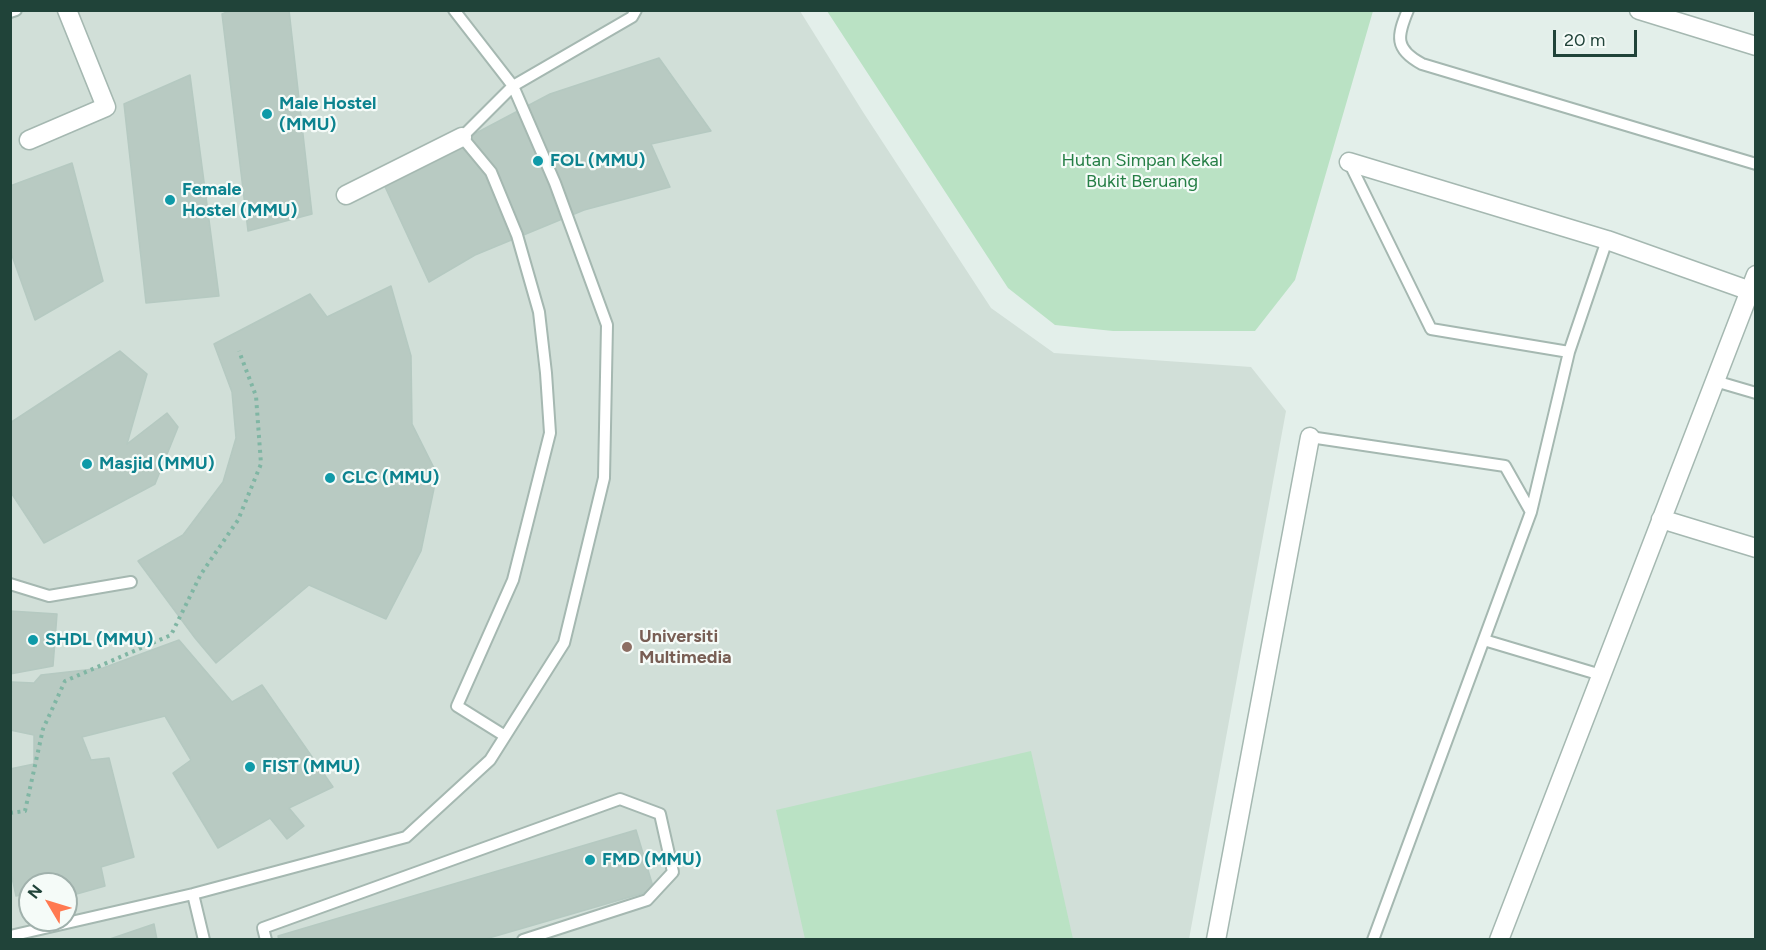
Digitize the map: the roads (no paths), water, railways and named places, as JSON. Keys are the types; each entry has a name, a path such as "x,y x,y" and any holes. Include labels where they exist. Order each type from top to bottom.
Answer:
{"street":[{"path":"29,140 106,107 67,10"},
{"path":"1639,10 1755,46"},
{"path":"346,195 462,137"},
{"path":"1349,162 1753,287 1499,939"},
{"path":"1216,939 1310,437"},
{"path":"1662,519 1755,548"}],"lane":[{"path":"10,12 16,10"},
{"path":"10,936 193,894 406,837 490,760 564,643 604,478 607,325 555,183 513,86 454,10"},
{"path":"505,736 457,706 513,580 528,526 550,433 546,373 539,312 518,235 491,172 462,137 513,86 632,17 636,10"},
{"path":"1408,10 1399,31 1400,46 1409,57 1422,64 1755,164"},
{"path":"1349,162 1431,329 1569,352"},
{"path":"1373,939 1531,512 1569,352 1607,240"},
{"path":"1715,381 1755,393"},
{"path":"1310,437 1505,466 1531,512"},
{"path":"10,584 49,596 131,582"},
{"path":"1484,640 1601,675"},
{"path":"267,939 263,928 620,799 660,814 673,872 647,900 523,939"},
{"path":"193,894 204,939"}],"place":[{"name":"Male Hostel (MMU)","path":"267,114"},
{"name":"FOL (MMU)","path":"538,161"},
{"name":"Female Hostel (MMU)","path":"170,200"},
{"name":"Masjid (MMU)","path":"87,464"},
{"name":"CLC (MMU)","path":"330,478"},
{"name":"SHDL (MMU)","path":"33,640"},
{"name":"Universiti Multimedia","path":"627,647"},
{"name":"FIST (MMU)","path":"250,767"},
{"name":"FMD (MMU)","path":"590,860"}],"park label":[{"name":"Hutan Simpan Kekal Bukit Beruang","path":"1142,171"}]}
